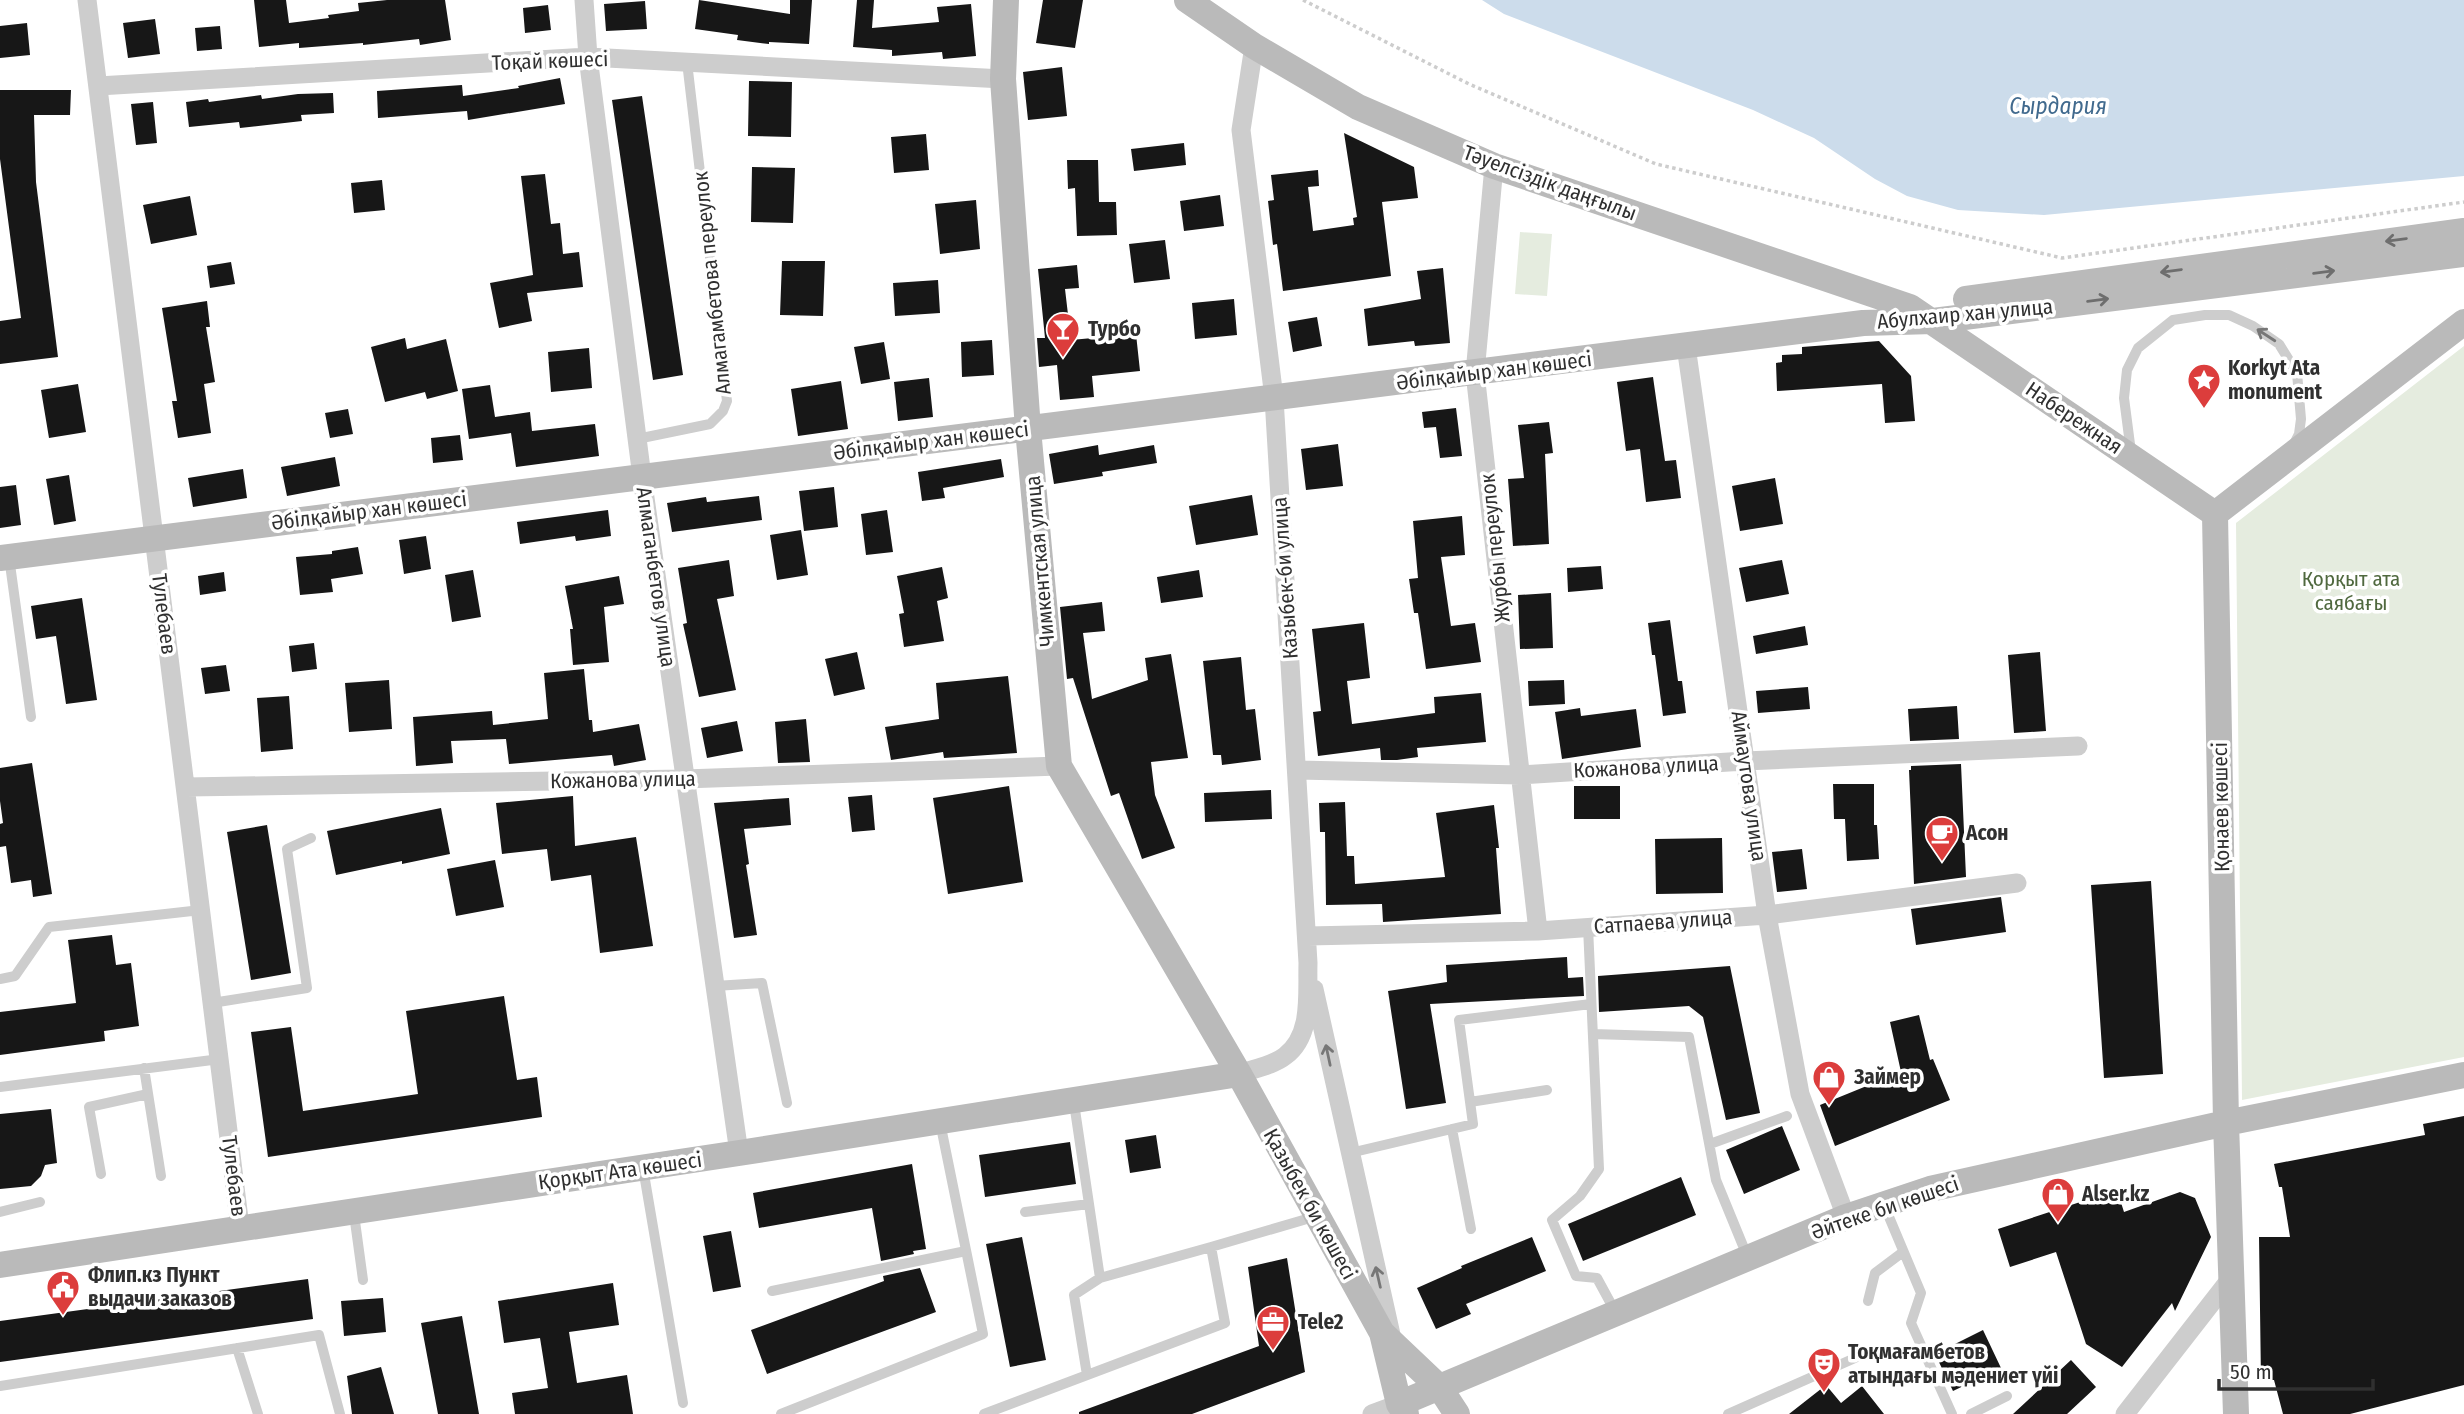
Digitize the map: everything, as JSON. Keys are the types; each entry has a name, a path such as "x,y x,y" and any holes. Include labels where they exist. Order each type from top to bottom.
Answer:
{"street":[{"name":"Тулебаев","path":"87,0 240,1227"},
{"name":"Алмаганбетов улица","path":"584,0 588,57 642,477 739,1153"},
{"name":"Чимкентская улица","path":"1006,0 1003,79 1028,429 1059,766 1239,1074"},
{"name":"Тәуелсіздік даңғылы","path":"1187,0 1254,46 1358,107 1494,166 1910,307 1933,321"},
{"name":"Казыбек-би улица","path":"1239,1074 1284,1057 1297,1042 1306,1026 1308,963 1273,398 1241,130 1254,46"},
{"name":"Тоқай көшесі","path":"99,86 588,57 1003,79"},
{"name":"Журбы переулок","path":"1494,166 1475,373 1538,930"},
{"name":"Абулхаир хан улица","path":"1863,323 1910,307 2464,231"},
{"name":"Абулхаир хан улица","path":"1863,323 1933,321 2464,254"},
{"name":"Набережная","path":"1933,321 2215,514"},
{"path":"2215,514 2464,322"},
{"name":"Әбілқайыр хан көшесі","path":"5,557 1863,323"},
{"name":"Аймаутова улица","path":"1686,346 1767,915 1801,1094 1846,1217"},
{"name":"Қонаев көшесі","path":"2215,514 2227,1123 2236,1414"},
{"name":"Кожанова улица","path":"1298,770 1520,775 1745,761 2078,746"},
{"name":"Кожанова улица","path":"186,787 684,779 1059,766"},
{"name":"Сатпаева улица","path":"1308,936 1538,930 1767,915 2017,883"},
{"path":"1308,963 1387,1338"},
{"name":"Қорқыт Ата көшесі","path":"0,1265 1239,1074"},
{"name":"Қазыбек би көшесі","path":"1239,1074 1387,1338 1440,1388 1457,1414"},
{"name":"Әйтеке би көшесі","path":"1372,1414 1402,1409 1440,1388 1846,1217 1930,1189 2227,1123 2464,1075"},
{"path":"2125,1414 2231,1278"},
{"name":"Қазыбек би көшесі","path":"1387,1338 1402,1409"}],"lane":[{"name":"Алмагамбетова переулок","path":"637,439 710,424 723,411 727,401 687,62"},
{"path":"2132,457 2124,398 2127,370 2137,348 2173,320 2205,315 2229,315 2253,326 2279,344 2297,373 2301,419 2299,434 2285,461"},
{"path":"5,557 31,717"},
{"path":"212,1003 307,988 287,849 311,838"},
{"path":"0,979 15,976 49,927 201,910"},
{"path":"1588,927 1599,1170 1580,1196 1552,1220 1576,1276 1597,1278 1616,1314"},
{"path":"715,986 762,983 787,1103"},
{"path":"1350,1153 1473,1124 1459,1020 1591,1004"},
{"path":"1593,1034 1689,1037 1716,1180 1749,1259"},
{"path":"0,1087 220,1059"},
{"path":"144,1068 161,1176"},
{"path":"1470,1102 1548,1090"},
{"path":"101,1174 89,1107 148,1094"},
{"path":"1073,1100 1100,1278"},
{"path":"1710,1144 1787,1116"},
{"path":"781,1414 983,1334 940,1121"},
{"path":"1452,1129 1471,1228"},
{"path":"643,1167 683,1403"},
{"path":"0,1212 40,1202"},
{"path":"1025,1212 1089,1204"},
{"path":"1883,1204 1921,1293 1911,1322 1951,1414"},
{"path":"353,1210 363,1280"},
{"path":"1087,1375 1074,1295 1100,1278 1317,1216"},
{"path":"984,1414 1225,1323 1211,1247"},
{"path":"772,1291 966,1251"},
{"path":"1868,1301 1875,1273 1903,1252"},
{"path":"0,1386 319,1335 340,1414"},
{"path":"237,1348 258,1414"},
{"path":"1728,1414 1855,1358"},
{"path":"1971,1414 2007,1396"}],"path":[{"path":"1303,0 1469,84 1656,164 2062,258 2464,202"}],"green space":[{"path":"1520,232 1552,234 1547,296 1515,294"},
{"name":"Қорқыт ата саябағы","path":"2464,346 2464,1057 2242,1100 2236,523"}],"water":[{"name":"Сырдария","path":"1482,0 2464,0 2464,176 2044,215 1958,210 1907,196 1875,179 1814,138 1753,110 1504,14"}],"building":[{"path":"254,0 286,0 289,23 359,11 358,3 445,0 451,40 420,45 419,39 363,45 299,48 299,43 259,47"},
{"path":"699,0 790,14 790,0 812,0 809,44 769,44 737,40 738,35 695,29"},
{"path":"857,0 874,0 872,28 939,22 937,7 971,4 976,56 943,59 942,52 892,56 892,50 853,47"},
{"path":"1043,0 1083,0 1075,48 1036,43"},
{"path":"645,1 647,29 606,31 604,4"},
{"path":"548,5 551,30 525,33 523,8"},
{"path":"155,19 160,54 128,58 123,23"},
{"path":"27,23 30,55 0,58 0,26"},
{"path":"220,26 222,49 197,51 195,28"},
{"path":"1062,67 1067,116 1028,120 1023,72"},
{"path":"560,78 565,104 468,120 467,111 378,118 377,91 462,85 463,96 519,88 518,86"},
{"path":"749,81 792,82 791,137 748,136"},
{"path":"0,90 71,90 70,115 34,115 36,182 58,357 0,364 0,321 21,318 0,159"},
{"path":"333,93 334,113 301,115 302,121 240,128 239,122 189,127 186,102 208,99 209,102 261,95 262,99"},
{"path":"642,96 683,375 653,380 612,100"},
{"path":"153,102 157,143 136,145 131,104"},
{"path":"1344,133 1414,167 1418,198 1382,202 1391,276 1283,291 1277,244 1273,245 1268,201 1274,200 1271,175 1318,170 1319,186 1308,187 1313,231 1354,225 1353,218 1357,217"},
{"path":"926,134 929,170 894,173 891,137"},
{"path":"1184,143 1186,165 1134,171 1131,149"},
{"path":"1067,160 1098,160 1099,202 1116,202 1117,235 1077,236 1075,188 1068,189"},
{"path":"752,167 795,168 793,223 751,222"},
{"path":"545,174 551,224 560,223 563,254 579,252 583,287 527,293 532,321 499,328 490,283 533,275 521,176"},
{"path":"382,180 385,210 354,213 351,183"},
{"path":"1220,195 1224,226 1184,231 1180,201"},
{"path":"190,196 197,235 151,244 143,205"},
{"path":"976,200 980,249 940,254 935,204"},
{"path":"1165,240 1170,279 1134,283 1129,244"},
{"path":"782,261 825,261 823,316 780,315"},
{"path":"231,262 235,284 210,288 207,266"},
{"path":"1077,265 1079,288 1065,289 1071,340 1136,334 1140,371 1092,376 1094,397 1060,400 1057,365 1039,367 1037,338 1045,338 1038,269"},
{"path":"1443,268 1450,343 1415,346 1414,341 1368,346 1364,309 1421,299 1417,271"},
{"path":"938,280 940,313 895,316 893,283"},
{"path":"1234,299 1237,335 1195,339 1192,303"},
{"path":"207,301 210,327 206,327 215,382 204,384 211,433 178,438 172,401 177,401 162,308"},
{"path":"1317,317 1322,346 1293,352 1288,322"},
{"path":"405,338 407,349 446,339 458,391 427,399 425,392 385,402 371,347"},
{"path":"992,340 994,375 962,377 961,342"},
{"path":"1879,341 1911,376 1915,421 1885,423 1882,384 1777,391 1776,363 1782,362 1782,355 1802,354 1802,347"},
{"path":"884,342 890,379 861,384 854,347"},
{"path":"589,348 592,388 551,392 548,352"},
{"path":"1653,377 1665,461 1676,460 1681,498 1646,502 1640,449 1626,451 1617,382"},
{"path":"929,378 933,417 898,421 894,382"},
{"path":"841,381 848,429 798,436 791,389"},
{"path":"78,384 86,432 49,438 41,390"},
{"path":"490,385 495,417 530,412 532,431 595,424 599,456 516,467 511,433 469,439 462,389"},
{"path":"1456,408 1462,456 1440,458 1436,427 1424,428 1422,412"},
{"path":"348,409 353,434 330,438 325,413"},
{"path":"1549,422 1553,453 1545,454 1549,544 1513,546 1508,479 1524,478 1518,425"},
{"path":"460,435 463,460 433,463 431,438"},
{"path":"1338,444 1343,486 1306,490 1301,449"},
{"path":"1098,445 1099,455 1154,445 1157,463 1102,472 1103,476 1054,484 1049,454"},
{"path":"335,457 340,486 287,496 281,467"},
{"path":"1001,459 1004,477 943,488 945,498 922,501 918,472"},
{"path":"243,469 247,498 193,507 188,478"},
{"path":"69,475 76,521 54,525 46,479"},
{"path":"1775,478 1783,524 1740,531 1732,486"},
{"path":"16,485 21,525 0,528 0,487"},
{"path":"834,487 838,527 804,531 799,491"},
{"path":"1252,495 1258,535 1196,545 1189,506"},
{"path":"759,496 762,520 672,532 667,503 706,497 707,502"},
{"path":"608,510 611,536 576,541 575,536 520,544 517,522"},
{"path":"887,510 893,552 866,555 861,514"},
{"path":"1462,516 1465,555 1441,557 1451,626 1475,623 1481,662 1426,669 1418,613 1414,613 1409,579 1418,578 1413,521"},
{"path":"801,530 808,575 777,580 770,535"},
{"path":"426,536 431,569 404,574 399,540"},
{"path":"358,547 363,574 331,579 333,592 300,595 296,557 332,554 332,551"},
{"path":"729,560 734,596 717,599 736,690 699,697 683,624 687,623 678,568"},
{"path":"1782,560 1789,594 1746,602 1739,568"},
{"path":"1601,566 1603,589 1568,592 1567,568"},
{"path":"942,567 948,598 937,601 944,641 904,647 899,614 904,613 897,576"},
{"path":"473,570 481,617 452,622 445,575"},
{"path":"1199,570 1203,597 1161,603 1157,577"},
{"path":"224,572 226,591 200,595 198,576"},
{"path":"619,576 624,604 604,607 609,662 573,665 570,629 573,629 565,586"},
{"path":"1551,593 1553,648 1520,649 1518,595"},
{"path":"82,598 97,700 66,704 56,636 36,639 31,606"},
{"path":"1102,602 1105,631 1083,633 1092,699 1148,680 1145,658 1171,654 1188,758 1151,762 1155,795 1175,848 1142,859 1119,793 1111,796 1073,678 1067,679 1060,607"},
{"path":"1670,620 1678,681 1682,681 1686,713 1663,716 1648,623"},
{"path":"1364,623 1370,678 1347,681 1352,724 1435,713 1434,697 1481,693 1486,742 1417,748 1418,757 1397,760 1381,760 1380,748 1318,756 1313,712 1321,711 1312,629"},
{"path":"1805,626 1808,645 1756,654 1753,636"},
{"path":"314,643 317,669 292,672 289,646"},
{"path":"857,652 865,689 834,696 825,659"},
{"path":"2040,652 2046,731 2014,733 2008,655"},
{"path":"1241,657 1246,710 1255,709 1261,760 1222,765 1221,755 1213,755 1203,661"},
{"path":"226,665 230,691 205,694 201,668"},
{"path":"584,669 589,720 592,720 593,732 639,724 646,760 614,766 612,755 509,764 506,739 451,741 453,763 416,766 413,717 492,711 493,725 548,719 544,673"},
{"path":"1008,676 1017,753 944,758 943,752 891,760 885,727 939,719 936,683"},
{"path":"389,680 392,729 349,732 345,683"},
{"path":"1564,680 1565,704 1529,706 1528,681"},
{"path":"1808,687 1810,709 1758,713 1756,691"},
{"path":"289,696 293,749 261,752 257,698"},
{"path":"1957,706 1959,739 1910,741 1908,709"},
{"path":"1580,708 1581,716 1636,709 1641,747 1562,759 1555,712"},
{"path":"806,719 810,762 778,763 775,722"},
{"path":"737,721 743,751 707,758 701,728"},
{"path":"32,763 52,894 33,897 31,880 11,883 6,846 0,847 0,824 3,823 0,768"},
{"path":"1961,764 1966,877 1914,884 1909,770 1911,766"},
{"path":"1833,784 1874,784 1874,825 1877,825 1879,859 1847,861 1845,819 1834,819"},
{"path":"1009,786 1023,882 948,894 933,798"},
{"path":"1574,786 1620,786 1620,819 1574,819"},
{"path":"1271,790 1272,819 1205,822 1204,793"},
{"path":"872,795 875,830 852,832 848,797"},
{"path":"573,796 575,846 636,837 653,946 600,953 591,875 551,881 547,849 502,854 496,803"},
{"path":"789,798 791,825 744,829 749,864 746,865 757,935 734,938 714,803"},
{"path":"1345,802 1347,856 1354,856 1355,884 1445,877 1436,813 1494,805 1499,848 1496,848 1501,914 1383,922 1382,904 1326,905 1325,832 1320,832 1319,803"},
{"path":"441,808 450,854 336,875 327,831"},
{"path":"267,825 291,973 251,980 227,832"},
{"path":"1722,838 1723,893 1656,894 1655,839"},
{"path":"1802,849 1807,889 1777,892 1772,852"},
{"path":"495,860 504,907 456,916 447,869"},
{"path":"2151,881 2163,1074 2104,1078 2091,885"},
{"path":"2001,897 2006,932 1916,945 1911,909"},
{"path":"112,935 116,965 131,963 139,1026 104,1031 105,1041 0,1055 0,1012 76,1003 68,940"},
{"path":"1567,957 1568,978 1583,977 1584,996 1430,1004 1446,1103 1406,1109 1388,991 1447,982 1446,965"},
{"path":"1730,966 1760,1113 1726,1120 1703,1017 1689,1006 1599,1012 1598,976"},
{"path":"504,996 517,1080 537,1077 542,1117 268,1157 251,1032 291,1027 303,1111 418,1094 406,1011"},
{"path":"1919,1015 1930,1060 1933,1059 1950,1100 1835,1146 1820,1105 1901,1072 1890,1022"},
{"path":"51,1109 57,1163 45,1165 41,1176 31,1186 0,1189 0,1114"},
{"path":"2464,1116 2464,1385 2350,1414 2283,1414 2274,1380 2261,1380 2259,1237 2290,1237 2282,1187 2279,1187 2274,1164 2425,1135 2423,1124"},
{"path":"1782,1126 1800,1170 1744,1194 1726,1150"},
{"path":"1156,1135 1161,1168 1130,1173 1125,1140"},
{"path":"1070,1142 1076,1184 985,1197 979,1155"},
{"path":"912,1164 926,1249 881,1261 872,1208 759,1228 753,1193"},
{"path":"1681,1177 1696,1215 1583,1261 1568,1224"},
{"path":"2117,1190 2124,1212 2180,1192 2195,1198 2211,1237 2175,1311 2172,1303 2122,1367 2086,1344 2056,1252 2010,1267 1998,1229"},
{"path":"731,1231 741,1287 713,1292 703,1236"},
{"path":"1022,1237 1046,1360 1010,1367 986,1244"},
{"path":"1532,1237 1546,1271 1466,1304 1471,1314 1436,1329 1417,1288 1462,1268 1461,1266"},
{"path":"1287,1258 1305,1372 1192,1414 1079,1414 1259,1346 1248,1267"},
{"path":"920,1268 936,1312 767,1374 751,1330 884,1281 883,1276"},
{"path":"308,1279 313,1319 0,1362 0,1321"},
{"path":"613,1283 619,1325 569,1332 577,1383 627,1375 633,1414 515,1414 512,1393 548,1388 540,1338 504,1343 498,1301"},
{"path":"383,1298 386,1332 344,1336 341,1301"},
{"path":"462,1316 479,1414 438,1414 421,1323"},
{"path":"1983,1330 2001,1368 1953,1391 1935,1354"},
{"path":"2071,1360 2096,1387 2067,1414 2013,1414"},
{"path":"381,1367 394,1414 352,1414 347,1376"},
{"name":"Тоқмағамбетов атындағы мәдениет үйі","path":"1826,1385 1841,1403 1862,1386 1884,1414 1789,1414"}],"place":[{"name":"Турбо","path":"1063,359"},
{"name":"Korkyt Ata monument","path":"2204,410"},
{"name":"Асон","path":"1942,863"},
{"name":"Займер","path":"1829,1107"},
{"name":"Alser.kz","path":"2058,1224"},
{"name":"Флип.кз Пункт выдачи заказов","path":"63,1317"},
{"name":"Tele2","path":"1273,1352"},
{"name":"Тоқмағамбетов атындағы мәдениет үйі","path":"1824,1394"}]}
